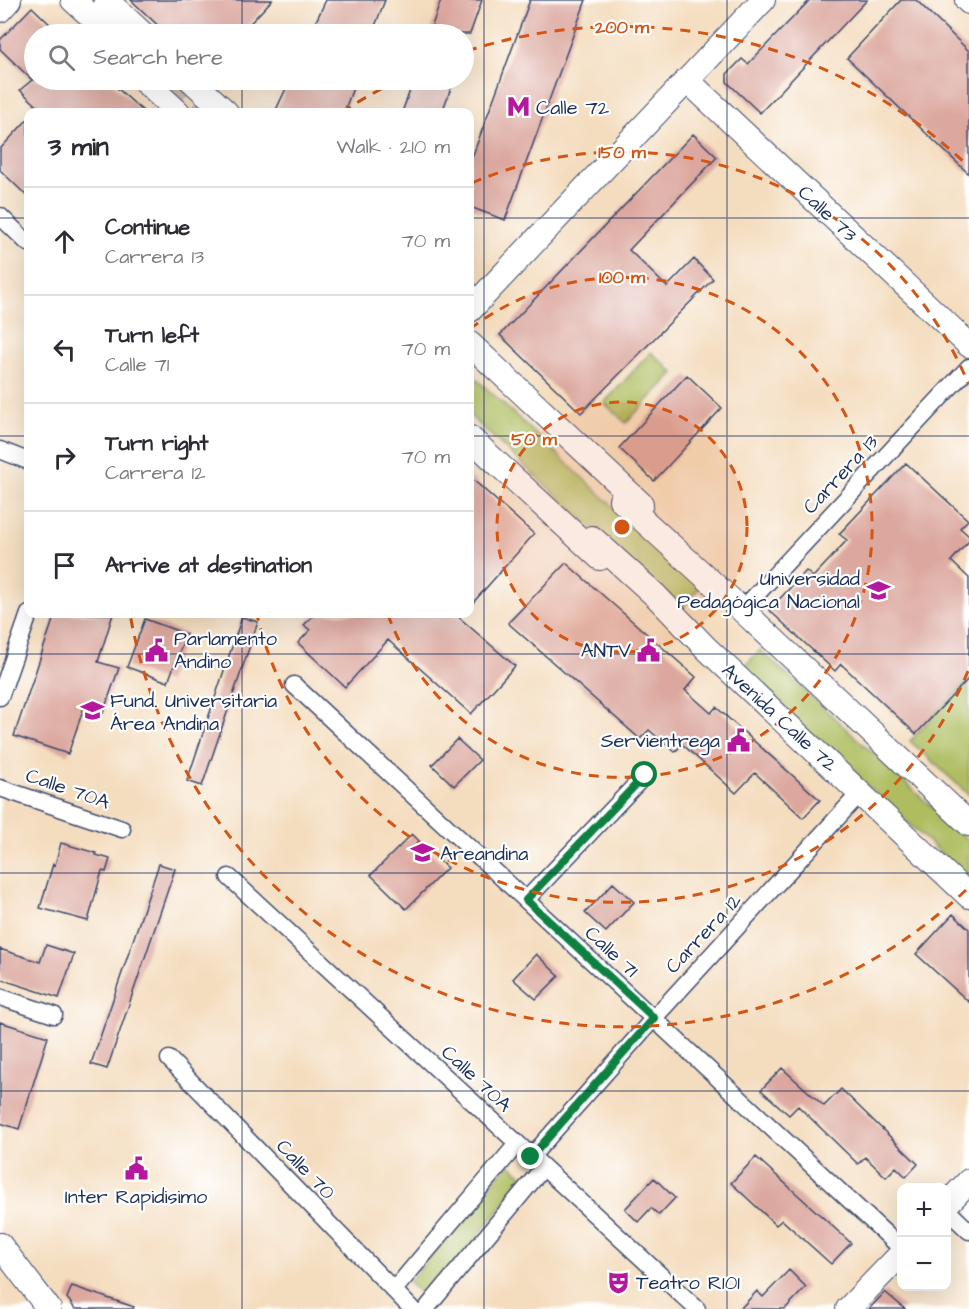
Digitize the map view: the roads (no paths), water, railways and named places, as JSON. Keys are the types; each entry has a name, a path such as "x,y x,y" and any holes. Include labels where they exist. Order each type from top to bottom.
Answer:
{"main road":[{"path":"0,10 9,0"},
{"path":"62,0 87,24"},
{"path":"73,0 100,24"},
{"path":"96,0 121,24"},
{"path":"106,0 132,24"},
{"path":"474,306 763,0"},
{"name":"Calle 73","path":"687,80 969,345"},
{"path":"162,90 175,108"},
{"path":"202,90 222,108"},
{"path":"474,348 695,556 742,610"},
{"path":"474,442 654,608 706,648"},
{"path":"621,500 742,610 969,824"},
{"name":"Avenida Calle 72","path":"592,538 656,596 706,648 969,896"},
{"path":"951,1201 969,1181"},
{"path":"0,1245 33,1299 49,1309"},
{"path":"848,1309 897,1256"}],"street":[{"path":"0,216 24,239"},
{"name":"Carrera 13","path":"742,610 969,367"},
{"path":"0,450 24,459"},
{"path":"0,697 28,618"},
{"name":"Calle 71","path":"294,685 897,1246"},
{"path":"526,900 645,775"},
{"name":"Calle 70A","path":"0,788 122,829"},
{"name":"Carrera 12","path":"426,1309 537,1163 654,1018 860,793"},
{"name":"Calle 70A","path":"229,878 697,1309"},
{"path":"0,997 54,1015"},
{"name":"Calle 70","path":"169,1059 412,1309"},
{"path":"394,1290 517,1144"},
{"path":"951,1212 969,1231"}],"tunnel":[{"path":"171,90 191,108"}],"place":[{"name":"Calle 72","path":"518,107"},
{"name":"Universidad Pedagógica Nacional","path":"878,590"},
{"name":"Parlamento Andino","path":"156,650"},
{"name":"ANTV","path":"649,650"},
{"name":"Fund. Universitaria Área Andina","path":"92,711"},
{"name":"Servientrega","path":"738,740"},
{"name":"Areandina","path":"422,853"},
{"name":"Inter Rapidisimo","path":"136,1169"},
{"name":"Teatro R101","path":"618,1282"}]}
